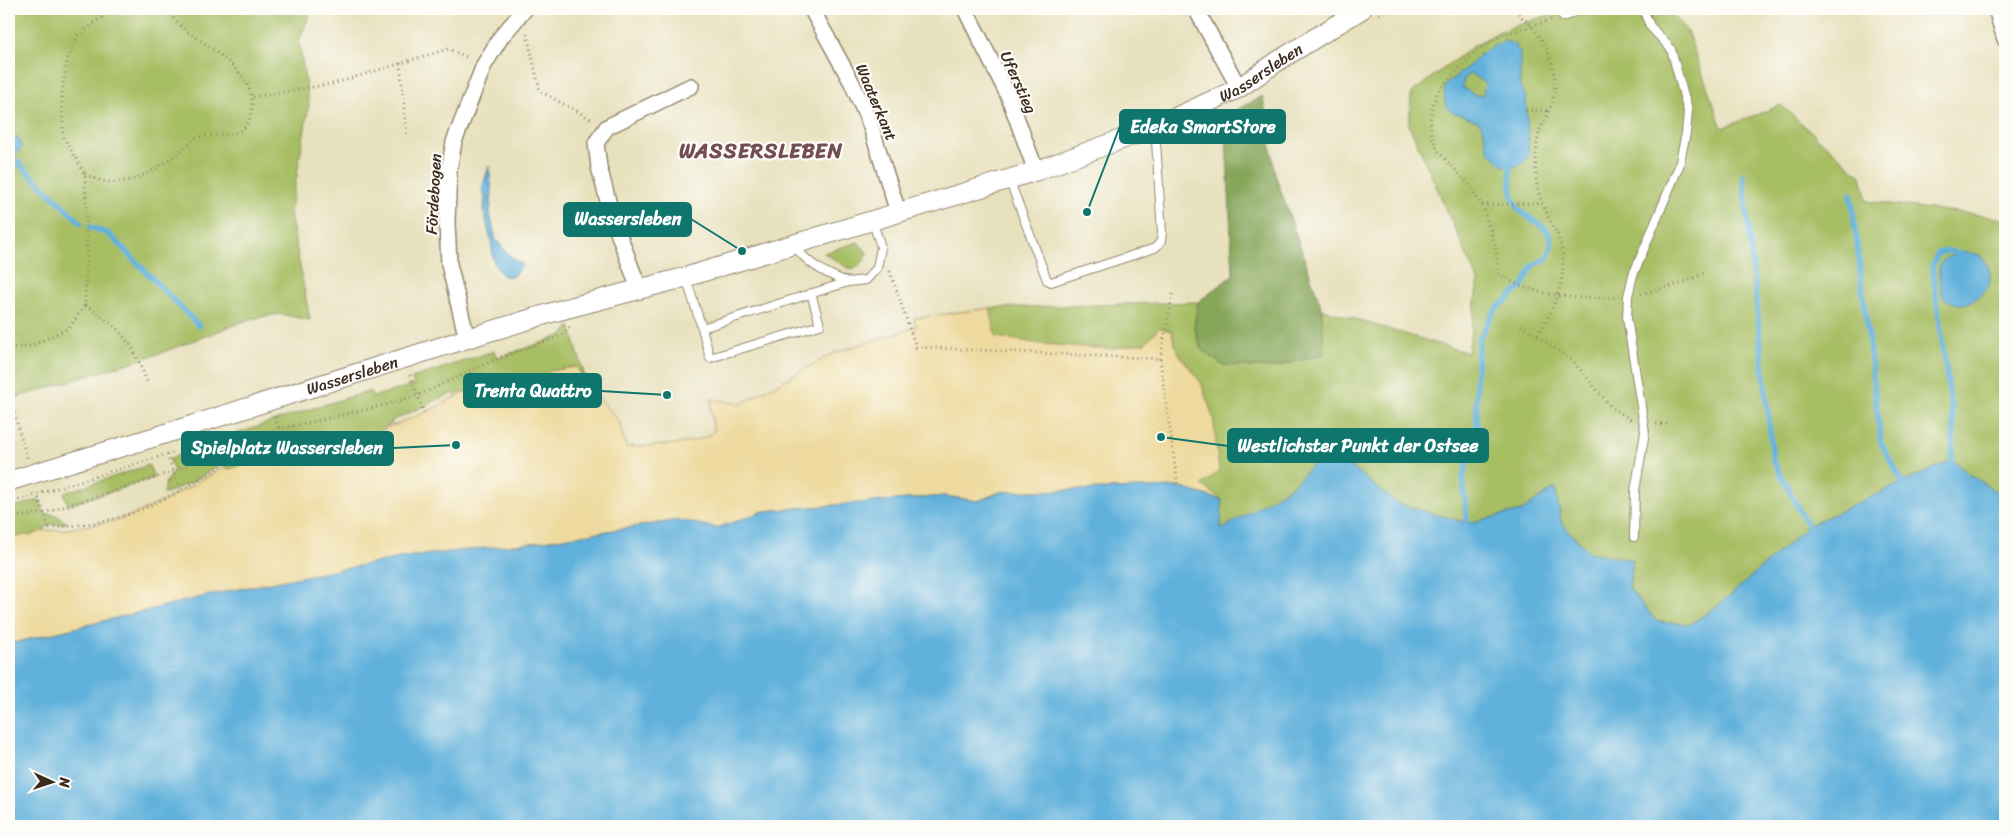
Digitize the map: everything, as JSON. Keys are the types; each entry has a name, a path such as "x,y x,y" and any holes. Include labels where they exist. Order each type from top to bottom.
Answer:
{"street":[{"name":"Uferstieg","path":"965,9 1008,95 1036,171"},
{"path":"1196,9 1239,88"},
{"name":"Wassersleben","path":"9,481 466,339 686,277 1036,171 1155,127 1239,88 1362,9"},
{"path":"1996,9 2005,38"},
{"name":"Waaterkant","path":"812,10 852,83 870,124 898,212"},
{"name":"Fördebogen","path":"466,339 449,264 447,222 449,170 454,142 484,65 501,37 523,11"},
{"path":"639,289 612,216 599,167 596,143 606,127 691,86"}],"lane":[{"path":"1563,16 1582,9"},
{"path":"1634,537 1635,491 1645,432 1627,318 1628,296 1633,275 1679,166 1686,133 1688,111 1670,49 1650,26 1642,9"},
{"path":"1009,179 1047,280 1051,282 1155,248 1161,241 1162,232 1155,127"},
{"path":"702,328 848,282 866,280 878,268 882,247 872,220"},
{"path":"794,244 800,255 833,277 848,282"},
{"path":"686,277 710,358 820,325 811,294"}],"path":[{"path":"9,348 30,346 69,328 85,305 87,236 84,174 63,136 62,91 67,61 78,35 113,9"},
{"path":"84,174 104,181 132,180 159,165 196,138 203,135 234,133 243,129 252,115 253,97 234,66 180,26 166,9"},
{"path":"1516,9 1518,15 1531,26 1549,52 1554,72 1554,92 1549,111 1540,129 1536,177 1541,203 1558,234 1563,273 1558,295 1551,312 1537,336"},
{"path":"523,11 540,91 606,127"},
{"path":"1563,16 1502,35 1477,50 1438,91 1432,106 1430,121 1432,136 1438,150 1470,186 1482,205 1495,244 1499,274 1512,283 1531,290 1581,298 1628,296 1664,288 1707,272"},
{"path":"253,97 332,84 448,49 484,65"},
{"path":"400,63 407,137"},
{"path":"1526,110 1549,111"},
{"path":"1482,205 1541,203"},
{"path":"882,247 916,347 1160,359"},
{"path":"1173,294 1160,359 1178,487"},
{"path":"85,305 109,321 125,336 138,356 147,382"},
{"path":"9,518 44,513 174,471 218,449 279,429 417,396 496,359 564,334 571,324"},
{"path":"1521,325 1573,361 1611,407 1625,418 1644,424"},
{"path":"494,351 496,359"},
{"path":"410,374 424,413"},
{"path":"9,394 49,529 113,519 149,506 181,491 225,464 218,449"},
{"path":"275,416 279,429"},
{"path":"293,426 299,444"},
{"path":"168,455 181,491"},
{"path":"9,502 38,494"}],"green space":[{"path":"9,9 312,9 299,41 309,105 290,214 310,320 279,314 250,319 158,354 9,400"},
{"path":"1568,9 1668,9 1687,31 1722,128 1781,105 1861,176 1867,201 1988,216 2005,220 2005,494 2000,494 1952,461 1808,526 1719,605 1690,624 1657,622 1629,588 1633,560 1590,553 1562,524 1555,488 1522,511 1467,523 1398,504 1268,525 9,644 1220,500 1202,485 1218,471 1213,417 1201,383 1177,351 1171,331 1159,328 1145,343 1111,349 1041,344 995,337 990,308 1198,302 1194,327 1201,349 1223,365 1272,368 1323,354 1322,309 1468,353 1478,281 1409,125 1411,93 1472,47 1500,31"},
{"path":"1263,96 1275,174 1322,309 1324,354 1271,368 1222,365 1201,349 1194,327 1198,302 1233,275 1225,116"},
{"path":"858,242 867,253 865,260 855,269 848,268 824,253"},
{"path":"570,326 586,380 576,367 550,371 539,377 488,390 465,391 455,395 453,393 391,421 392,424 384,427 385,430 353,442 335,445 295,444 270,457 229,469 223,468 227,465 222,454 219,456 222,463 192,482 163,494 166,481 174,471 169,459 294,414 370,391 372,397 414,385 412,378 494,351 497,358 555,338 564,334"},
{"path":"149,465 154,478 68,505 64,493"},
{"path":"40,500 44,513 56,515 67,523 49,525 42,531 32,535 9,539 9,508"}],"sand":[{"path":"990,308 996,337 1041,344 1111,349 1145,343 1159,328 1171,331 1177,351 1201,383 1213,417 1219,471 1202,485 1222,500 1178,487 1000,492 978,501 944,496 764,511 717,528 678,520 531,543 405,557 223,592 9,644 9,539 32,535 42,531 68,529 114,521 133,515 166,500 223,468 229,469 270,457 295,444 335,445 353,442 424,413 466,392 488,390 539,377 550,371 576,367 593,391 619,421 626,447 685,443 706,436 714,431 711,399 740,404 834,353 916,327 914,318"}],"water":[{"path":"1505,41 1514,44 1520,52 1520,85 1526,98 1529,154 1519,166 1503,166 1488,151 1483,128 1479,122 1452,112 1445,103 1445,85 1484,51","holes":["1472,74 1485,84 1483,95 1474,95 1462,87 1465,77"]},
{"path":"18,137 22,147 13,158 9,159 9,138"},
{"path":"489,166 492,193 490,214 496,240 510,256 523,265 513,276 503,276 494,264 484,212 485,198 482,189"},
{"path":"1961,253 1981,256 1990,272 1990,281 1987,289 1974,300 1965,304 1956,304 1943,297 1939,268 1945,259"},
{"path":"1344,455 1350,466 1398,504 1467,523 1522,511 1555,488 1562,524 1589,552 1633,560 1629,588 1657,622 1691,624 1719,605 1808,526 1952,460 1969,474 2000,494 2005,494 2005,826 9,826 9,644 223,592 405,557 531,543 679,520 717,528 764,511 944,496 978,501 1000,492 1178,487 1222,500 1221,530 1293,485 1315,462"}],"waterway":[{"path":"13,158 81,223"},
{"path":"1467,523 1463,477 1477,428 1476,378 1479,339 1494,311 1523,286 1533,265 1547,259 1551,247 1551,238 1547,231 1516,205 1512,192 1510,167"},
{"path":"1743,175 1773,460 1808,526"},
{"path":"1851,194 1881,443 1902,482"},
{"path":"90,227 109,234 199,326"},
{"path":"1952,460 1954,428 1932,266 1938,253 1948,251 1961,253"}],"place":[{"name":"Edeka SmartStore","path":"1087,212"},
{"name":"Wassersleben","path":"742,251"},
{"name":"Trenta Quattro","path":"667,395"},
{"name":"Westlichster Punkt der Ostsee","path":"1161,437"},
{"name":"Spielplatz Wassersleben","path":"456,445"}],"district":[{"name":"WASSERSLEBEN","path":"761,151"}]}
